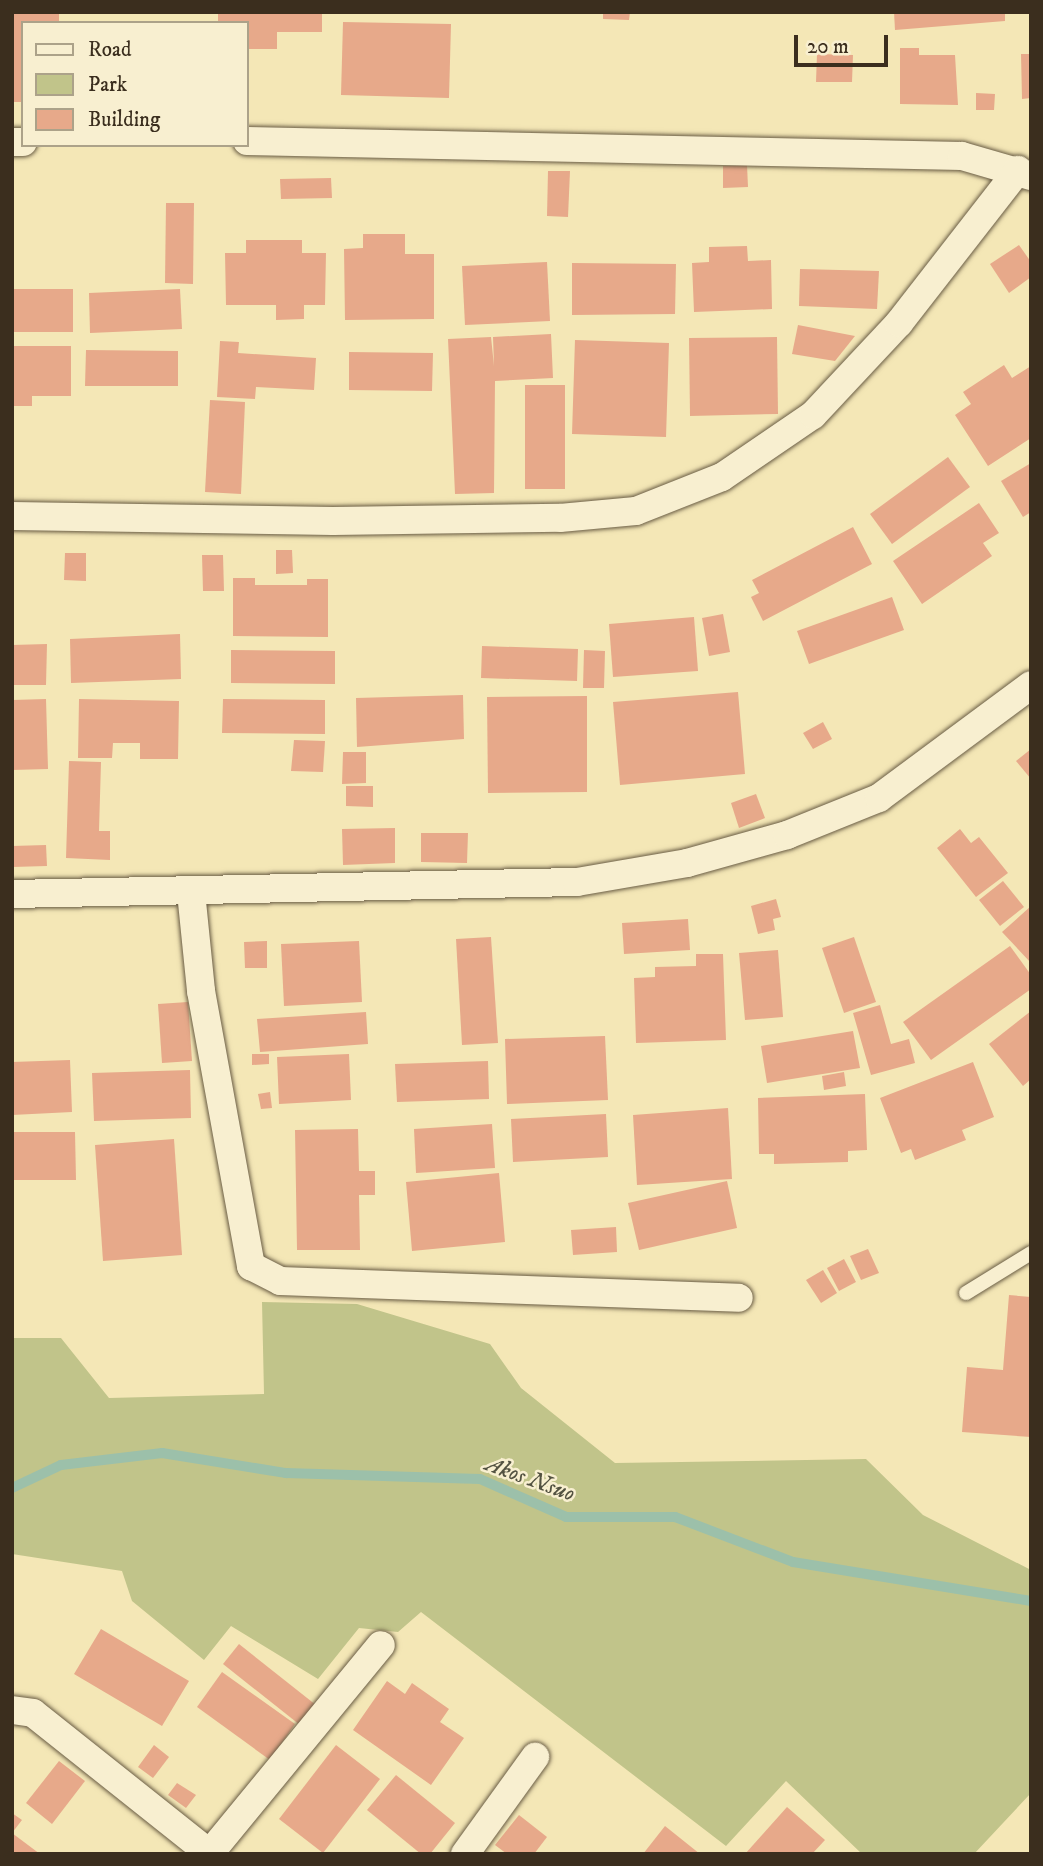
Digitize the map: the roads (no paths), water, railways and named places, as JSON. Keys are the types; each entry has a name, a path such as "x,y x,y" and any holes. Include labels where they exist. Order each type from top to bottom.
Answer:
{"street":[{"path":"12,516 333,521 560,518 636,510 722,477 813,415 899,323 1024,173 962,156 248,141"},
{"path":"12,894 577,882 687,863 787,835 879,798 1031,685"},
{"path":"191,892 201,991 251,1266 280,1281 738,1298"},
{"path":"12,1710 33,1713 210,1853 381,1645"},
{"path":"465,1854 535,1757"}],"lane":[{"path":"965,1293 1031,1253"}],"waterway":[{"name":"Akos Nsuo","path":"12,1488 61,1465 162,1453 286,1473 480,1479 566,1517 675,1517 793,1562 1031,1601"}]}
